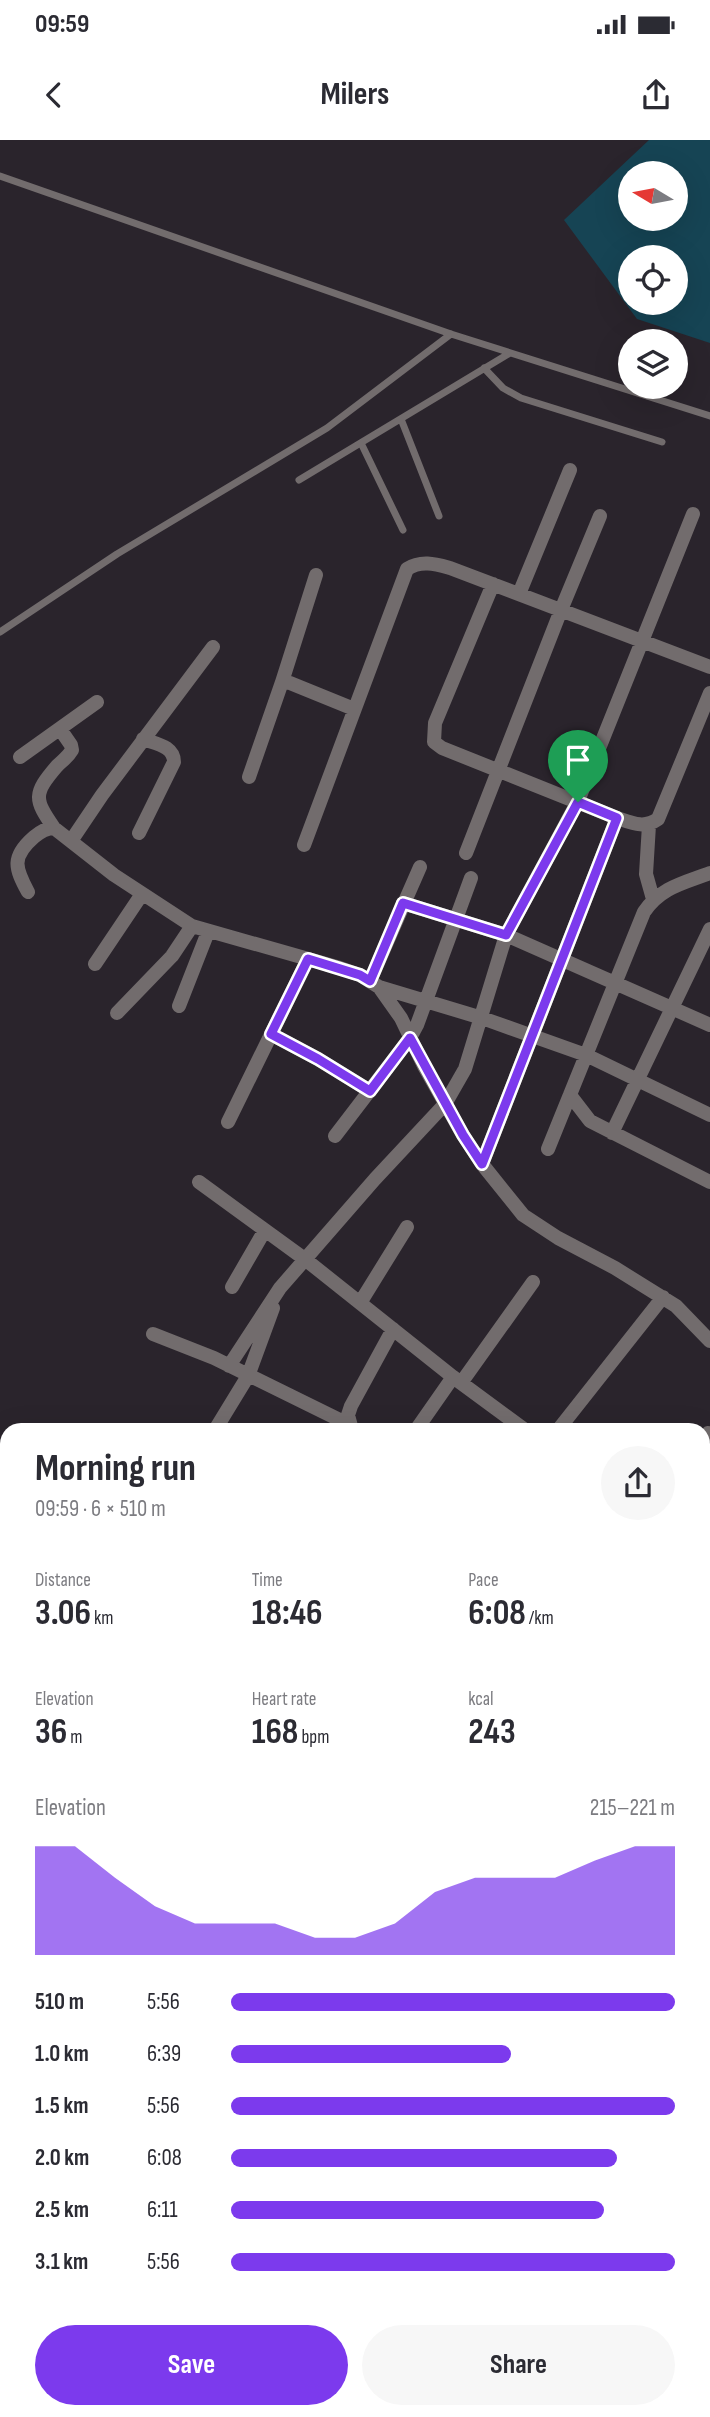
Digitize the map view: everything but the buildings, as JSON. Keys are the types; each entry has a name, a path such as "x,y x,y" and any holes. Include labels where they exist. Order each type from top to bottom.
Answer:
{"street":[{"path":"519,594 570,470"},
{"path":"229,1366 280,1289 375,1179 445,1104 465,1069 506,935 578,802 693,514"},
{"path":"466,853 600,516"},
{"path":"304,845 407,569 416,564 435,564 494,584 710,667"},
{"path":"249,777 316,575"},
{"path":"494,584 435,723 434,742 442,748 617,818 634,824 649,825 658,819 710,694"},
{"path":"71,841 102,795 213,647"},
{"path":"282,681 354,709"},
{"path":"20,757 97,702"},
{"path":"60,729 72,750 50,775 38,796 39,807 54,828 114,875 192,926 360,975 374,984 482,1017 586,1055 710,1115"},
{"path":"139,833 174,762 174,754 170,749 143,740"},
{"path":"482,1164 617,818"},
{"path":"649,825 646,874 653,899"},
{"path":"28,892 17,865 19,851 36,835 48,828 54,828"},
{"path":"374,984 403,903 420,867"},
{"path":"548,1149 644,912 663,891 710,873"},
{"path":"335,1136 410,1038 427,1000 471,878"},
{"path":"95,964 142,894"},
{"path":"403,903 506,935 710,1026"},
{"path":"117,1013 172,956 192,926"},
{"path":"179,1006 208,932"},
{"path":"612,1133 709,934"},
{"path":"228,1122 308,959"},
{"path":"374,984 401,1018 445,1104 482,1164 523,1215 663,1297 687,1314 710,1341"},
{"path":"271,1034 370,1091"},
{"path":"570,1096 590,1121 710,1182"},
{"path":"198,1182 306,1260 515,1423"},
{"path":"360,1303 407,1227"},
{"path":"232,1287 265,1230"},
{"path":"422,1423 533,1282"},
{"path":"219,1423 248,1376 280,1289"},
{"path":"564,1423 663,1297"},
{"path":"350,1423 348,1415 351,1406 393,1329"},
{"path":"153,1334 229,1366 341,1423"}],"lane":[{"path":"0,176 451,334 710,416"},
{"path":"0,632 117,554 327,428 451,334"},
{"path":"299,480 510,353"},
{"path":"484,368 503,388 521,398 662,442"},
{"path":"401,419 439,516"},
{"path":"361,443 403,530"}],"water":[{"path":"649,140 710,140 710,343 688,336 688,329 667,329 637,319 634,315 688,315 688,245 618,245 618,293 564,220 618,169 618,231 688,231 688,161 627,161"}],"route":[{"path":"578,802 617,818 482,1164 463,1135 410,1038 370,1091 271,1034 308,959 360,975 370,981 403,903 506,935 578,802"}]}
